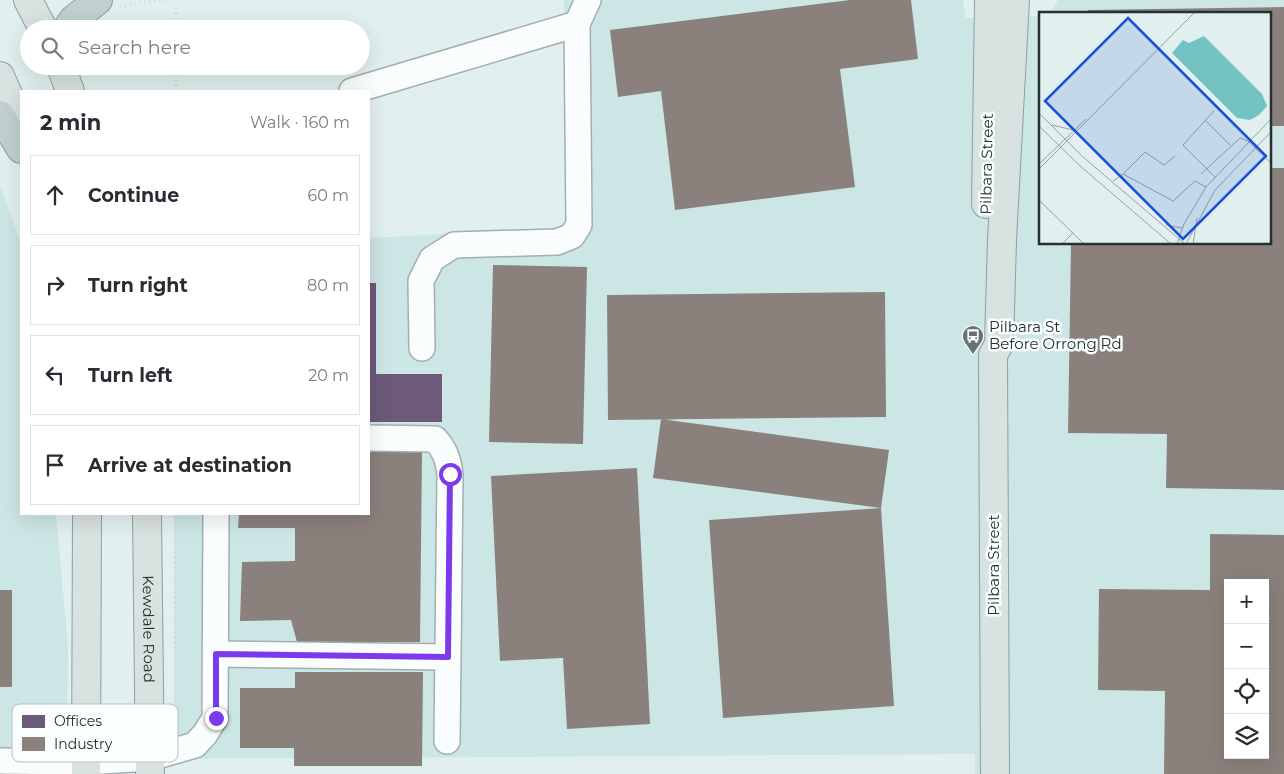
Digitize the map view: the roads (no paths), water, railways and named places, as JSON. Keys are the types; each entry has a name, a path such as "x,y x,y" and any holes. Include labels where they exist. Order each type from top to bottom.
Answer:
{"highway":[{"path":"73,20 107,4"},
{"path":"0,115 20,147"}],"main road":[{"path":"28,0 38,20"},
{"name":"Pilbara Street","path":"989,0 985,343 992,355 995,774"},
{"name":"Pilbara Street","path":"992,355 999,344 1002,240 1015,0"},
{"path":"64,75 70,90"},
{"path":"0,76 12,101 20,131"},
{"path":"86,704 87,515"},
{"name":"Kewdale Road","path":"147,515 149,704"}],"street":[{"path":"422,348 421,281 432,259 454,245 556,242 572,236 578,225 577,24 588,0"},
{"path":"355,90 577,24"},
{"path":"370,438 434,439 442,447 448,458 450,474 447,741"},
{"path":"178,752 195,744 216,718 216,515"},
{"path":"216,654 448,657"},
{"path":"12,762 86,768 150,766"}],"place":[{"name":"Pilbara St Before Orrong Rd","path":"973,355"}]}
